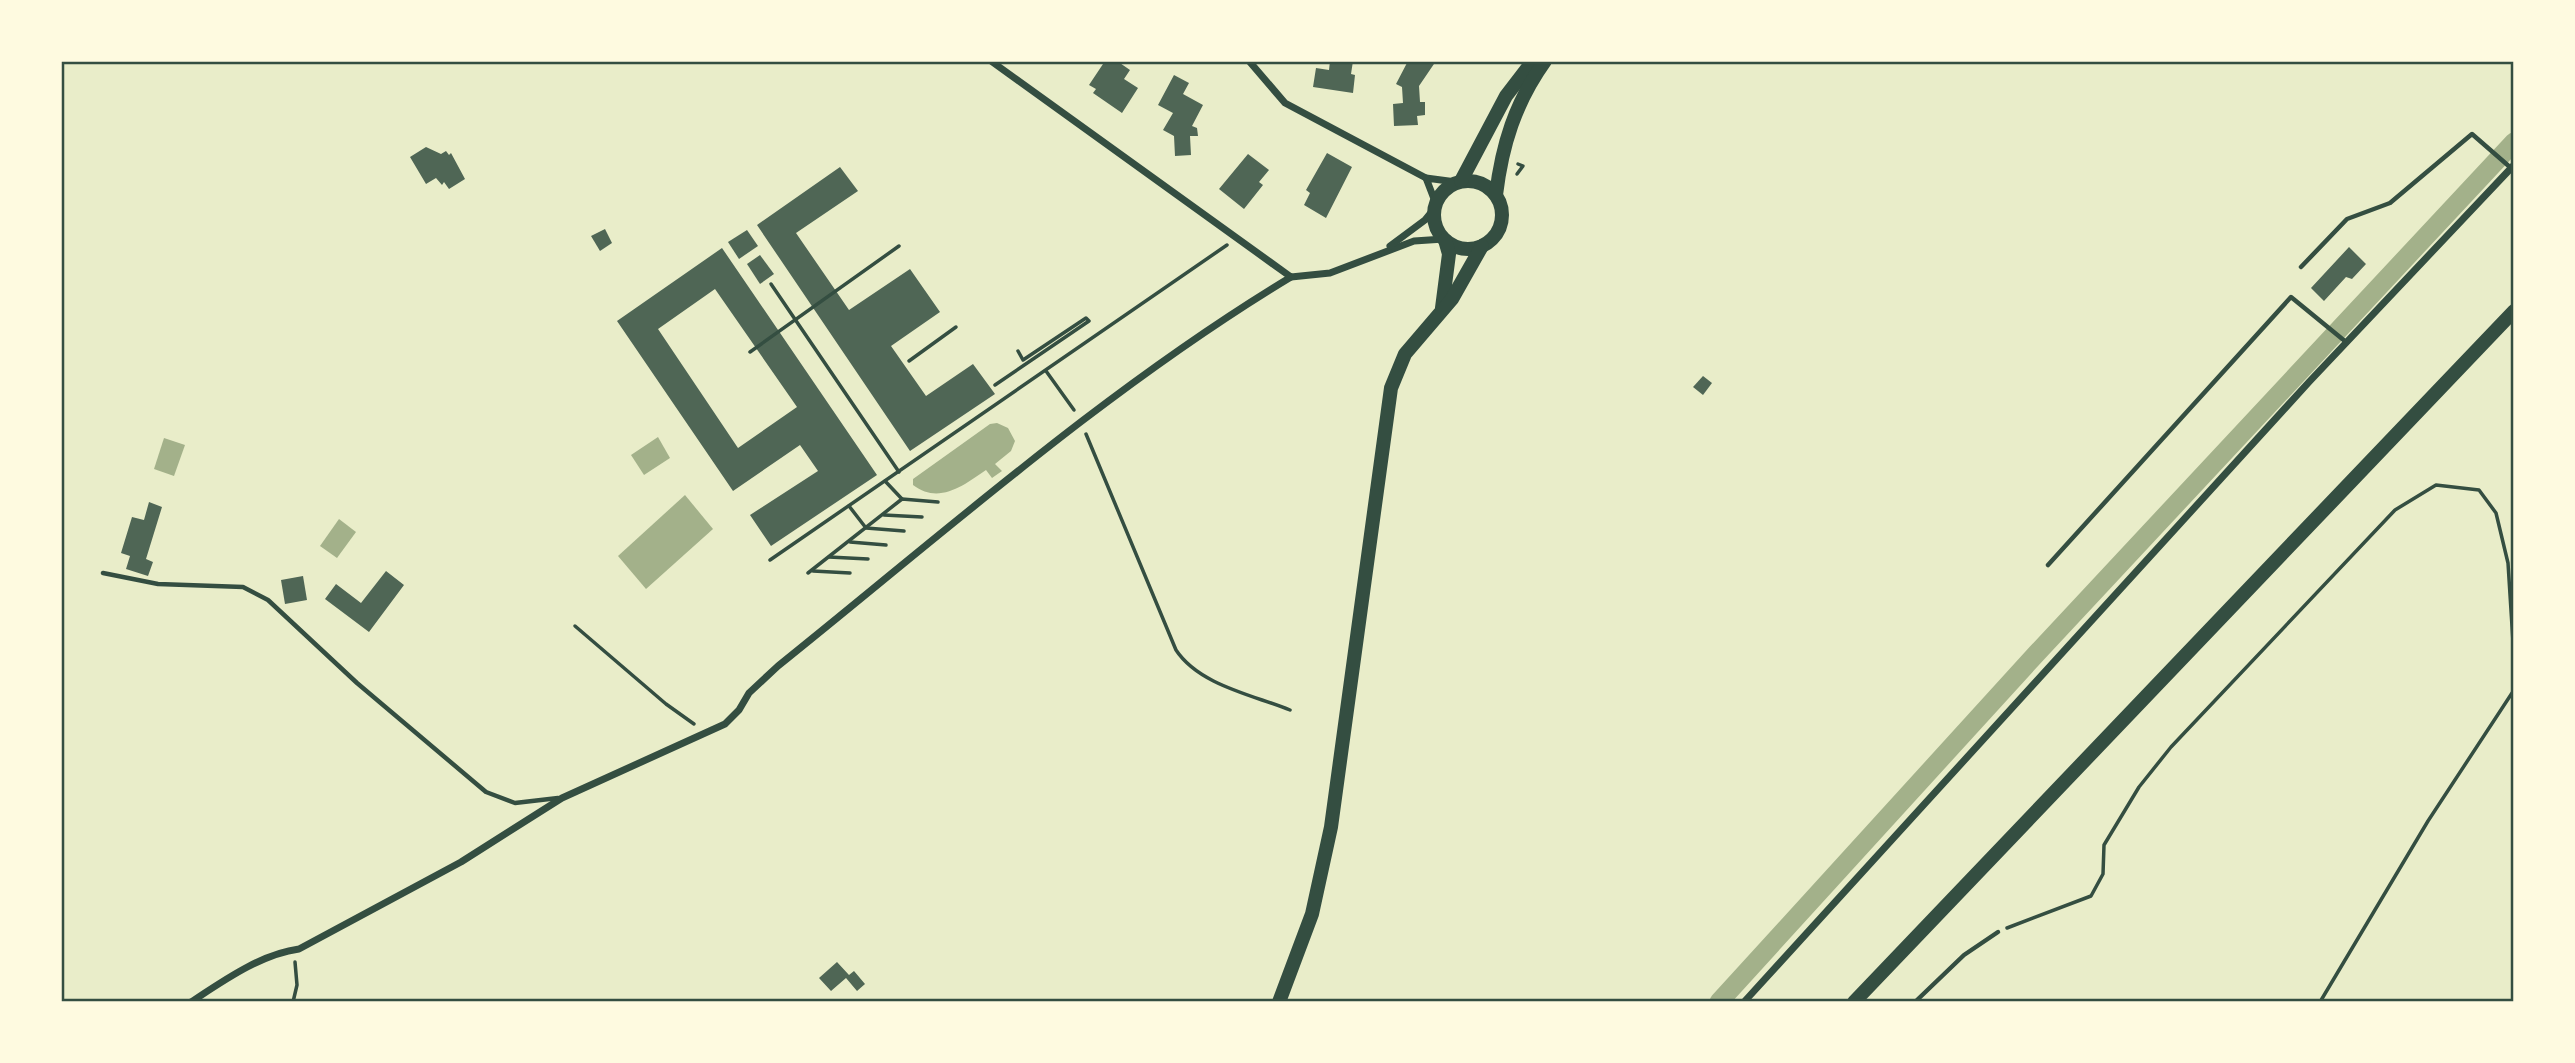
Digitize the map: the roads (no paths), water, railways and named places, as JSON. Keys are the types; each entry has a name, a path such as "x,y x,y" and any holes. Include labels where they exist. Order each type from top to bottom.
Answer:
{"main road":[{"path":"1459,182 1510,89 1533,61"},
{"path":"1279,1002 1312,914 1331,827 1391,387 1405,354 1459,288 1482,246 1499,230 1502,218 1496,195 1500,157 1511,122 1545,61"},
{"path":"1442,309 1448,265 1444,240 1436,225 1435,206 1447,187 1459,182 1481,183 1496,195"},
{"path":"1444,240 1463,249 1482,246"},
{"path":"1854,1002 2514,312"}],"street":[{"path":"991,61 1292,277"},
{"path":"1249,61 1285,103 1426,177 1459,182"},
{"path":"1744,1002 2346,342 2512,167"},
{"path":"1384,251 1425,220 1435,206 1426,177"},
{"path":"191,1002 223,981 283,951 294,949 461,862 562,798 725,724 739,710 749,693 778,666 1081,422 1180,350 1292,277 1330,273 1414,241 1444,240"}],"lane":[{"path":"2301,267 2347,219 2390,203 2472,134 2512,167"},
{"path":"2048,565 2291,297 2346,342"},
{"path":"103,573 158,584 243,587 254,590 307,634 357,683 486,792 515,803 562,798"},
{"path":"1915,1002 1964,955 1998,932"}],"waterway":[{"path":"1719,1002 2037,653 2514,142"}]}
